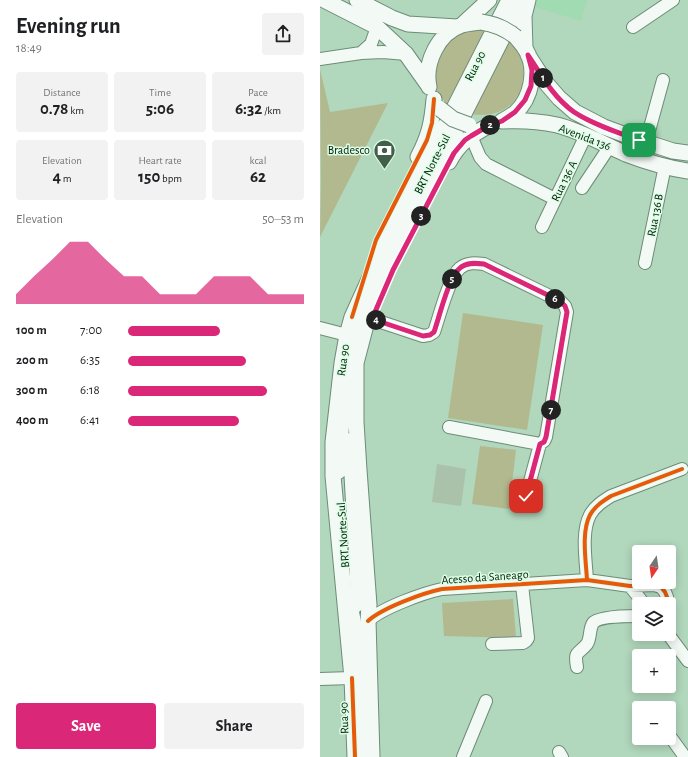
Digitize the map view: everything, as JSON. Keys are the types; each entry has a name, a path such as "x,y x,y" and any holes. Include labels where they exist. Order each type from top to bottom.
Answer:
{"main road":[{"path":"324,0 377,27 406,54 416,66 428,85 437,104 453,119 470,130 502,121 515,112 525,100 531,86 532,70 523,47 506,29 494,24 481,22 460,26 408,24 392,18 357,0"},
{"path":"428,85 428,68 433,52 443,38 460,26 489,0"},
{"name":"Rua 90","path":"355,757 352,678 333,476 333,442 342,363 347,335 352,317 386,242 509,0"},
{"name":"Rua 90","path":"372,757 368,621 369,605 356,422 356,363 372,302 395,250 505,32 519,0"},
{"path":"523,47 524,16 528,0"},
{"name":"Avenida 136","path":"523,47 546,83 559,98 575,112 604,127 673,151 688,153"},
{"path":"352,317 376,240 427,140 437,104"},
{"name":"Avenida 136","path":"502,121 521,120 559,126 586,135 627,154 665,166 688,171"},
{"path":"364,335 393,270 454,153 465,140 470,130"}],"street":[{"name":"BRT Norte-Sul","path":"364,757 359,643 345,571 339,474 349,363 353,339 367,300 389,250 514,0"},
{"path":"633,28 673,0"},
{"path":"361,53 371,44 377,27"},
{"path":"320,59 361,53 383,52 406,54"},
{"path":"646,142 663,80"},
{"path":"470,130 480,157 486,164 555,199"},
{"name":"Rua 136 A","path":"542,227 586,135"},
{"path":"582,188 610,146"},
{"name":"Rua 136 B","path":"645,263 665,166"},
{"path":"372,319 423,336 430,335 434,332 452,278 460,268 471,263 484,264 560,301 565,306 567,312 546,437 544,442 540,444 526,496"},
{"path":"320,328 347,335"},
{"path":"449,427 540,444"},
{"path":"587,580 585,530 590,514 600,502 611,496 682,470"},
{"name":"Acesso da Saneago","path":"368,621 387,608 432,591 442,589 587,580 630,586 654,585 661,587 667,597"},
{"path":"492,644 523,643 528,638 522,585"},
{"path":"630,586 639,597"},
{"path":"369,605 372,608 387,608"},
{"path":"577,667 575,658 577,653 588,642 592,624 595,621 609,618 632,616"},
{"path":"673,641 688,661"},
{"path":"320,679 352,678"},
{"path":"464,757 486,702"},
{"path":"676,745 684,757"}],"shaded area":[{"path":"537,0 587,0 581,21 535,7"},
{"path":"487,28 447,103 439,96 433,82 440,48 458,32"},
{"path":"510,39 518,49 521,59 523,81 520,91 509,106 501,111 482,115 471,114"},
{"path":"320,69 330,112 388,103 320,237 321,181"},
{"path":"463,313 543,325 527,430 448,418"},
{"path":"480,446 516,450 509,509 472,504"},
{"path":"513,599 516,638 444,636 442,603"}],"building":[{"path":"437,464 466,469 461,506 432,502"}],"cycle path":[{"path":"352,317 376,240 427,140 432,123 434,99"},
{"path":"587,580 585,538 587,522 594,509 611,496 682,469"},
{"path":"368,621 383,611 403,602 442,589 587,580 630,586 654,585 661,587 667,597"},
{"path":"352,678 355,757"}],"place":[{"name":"Bradesco","path":"385,170"}],"route":[{"path":"526,496 540,444 544,442 546,437 567,312 565,306 560,301 484,264 471,263 460,268 452,278 434,332 430,335 423,336 394,325 372,319 393,270 454,153 465,140 488,126 502,121 515,112 525,100 531,86 532,70 528,55 546,83 559,98 575,112 604,127 639,140"}]}
